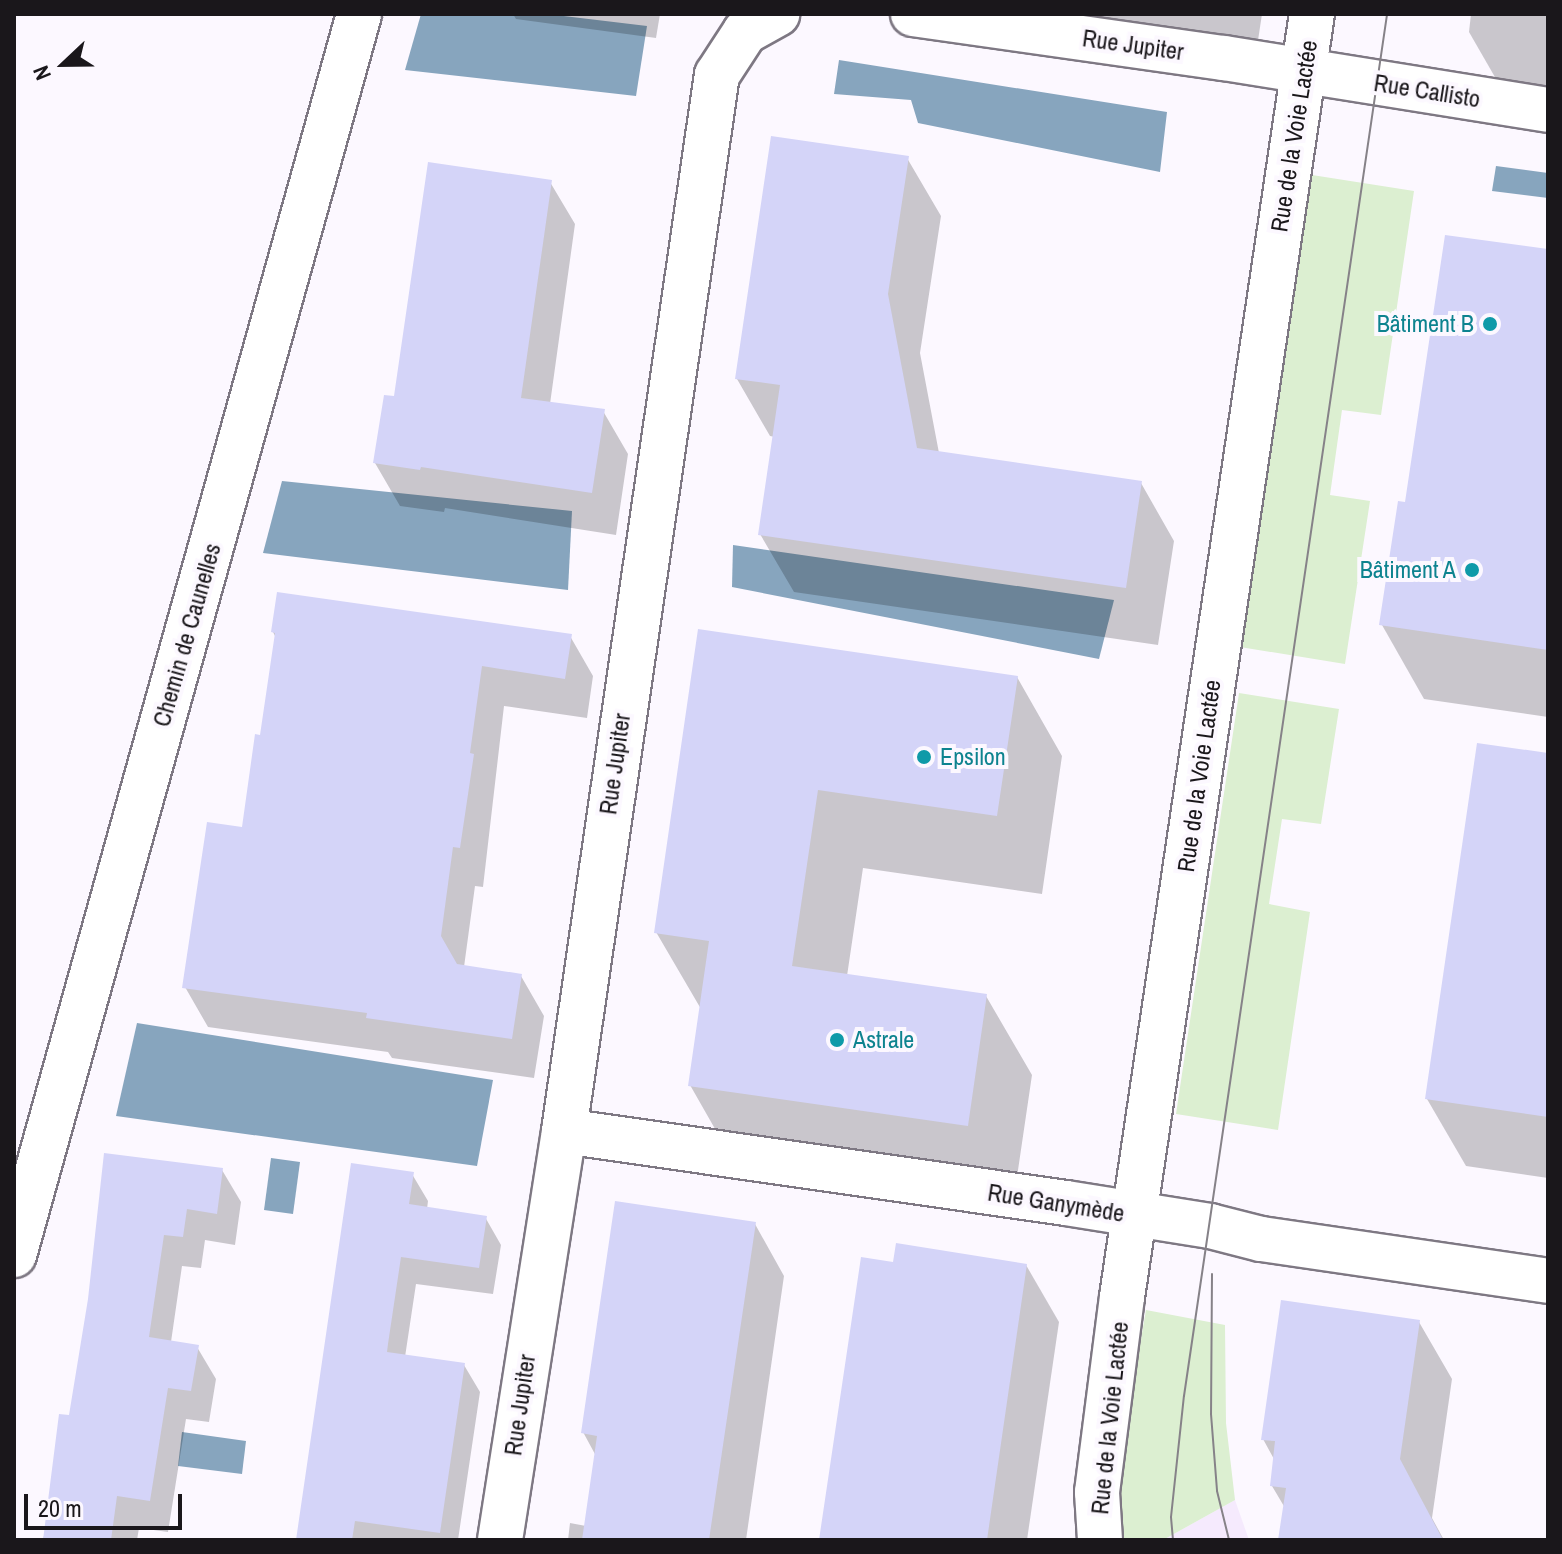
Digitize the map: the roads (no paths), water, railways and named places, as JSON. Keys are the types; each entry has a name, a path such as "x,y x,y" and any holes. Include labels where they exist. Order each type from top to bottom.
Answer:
{"street":[{"name":"Chemin de Caunelles","path":"14,1255 359,14"},
{"name":"Rue Jupiter","path":"500,1540 564,1131 717,75 745,32 777,14"},
{"name":"Rue Jupiter","path":"913,14 1224,58 1305,73"},
{"name":"Rue de la Voie Lactée","path":"1100,1540 1097,1492 1134,1215 1312,14"},
{"name":"Rue Callisto","path":"1305,73 1548,110"},
{"name":"Rue Ganymède","path":"564,1131 1210,1226 1261,1239 1548,1281"}],"water":[{"path":"421,14 547,14 647,26 636,96 405,70"},
{"path":"839,60 1167,112 1160,172 918,123 911,100 834,94"},
{"path":"1496,166 1548,173 1548,198 1492,191"},
{"path":"282,481 572,511 568,590 263,553"},
{"path":"733,545 1114,600 1099,659 732,587"},
{"path":"137,1023 493,1080 477,1166 116,1116"},
{"path":"271,1158 300,1162 293,1214 264,1210"},
{"path":"182,1432 246,1441 242,1474 178,1466"}],"tram line":[{"path":"1173,1540 1171,1517 1184,1396 1387,14"},
{"path":"1212,1274 1211,1414 1217,1491 1229,1540"}],"place":[{"name":"Bâtiment B","path":"1490,324"},
{"name":"Bâtiment A","path":"1472,570"},
{"name":"Epsilon","path":"924,757"},
{"name":"Astrale","path":"837,1040"}]}
